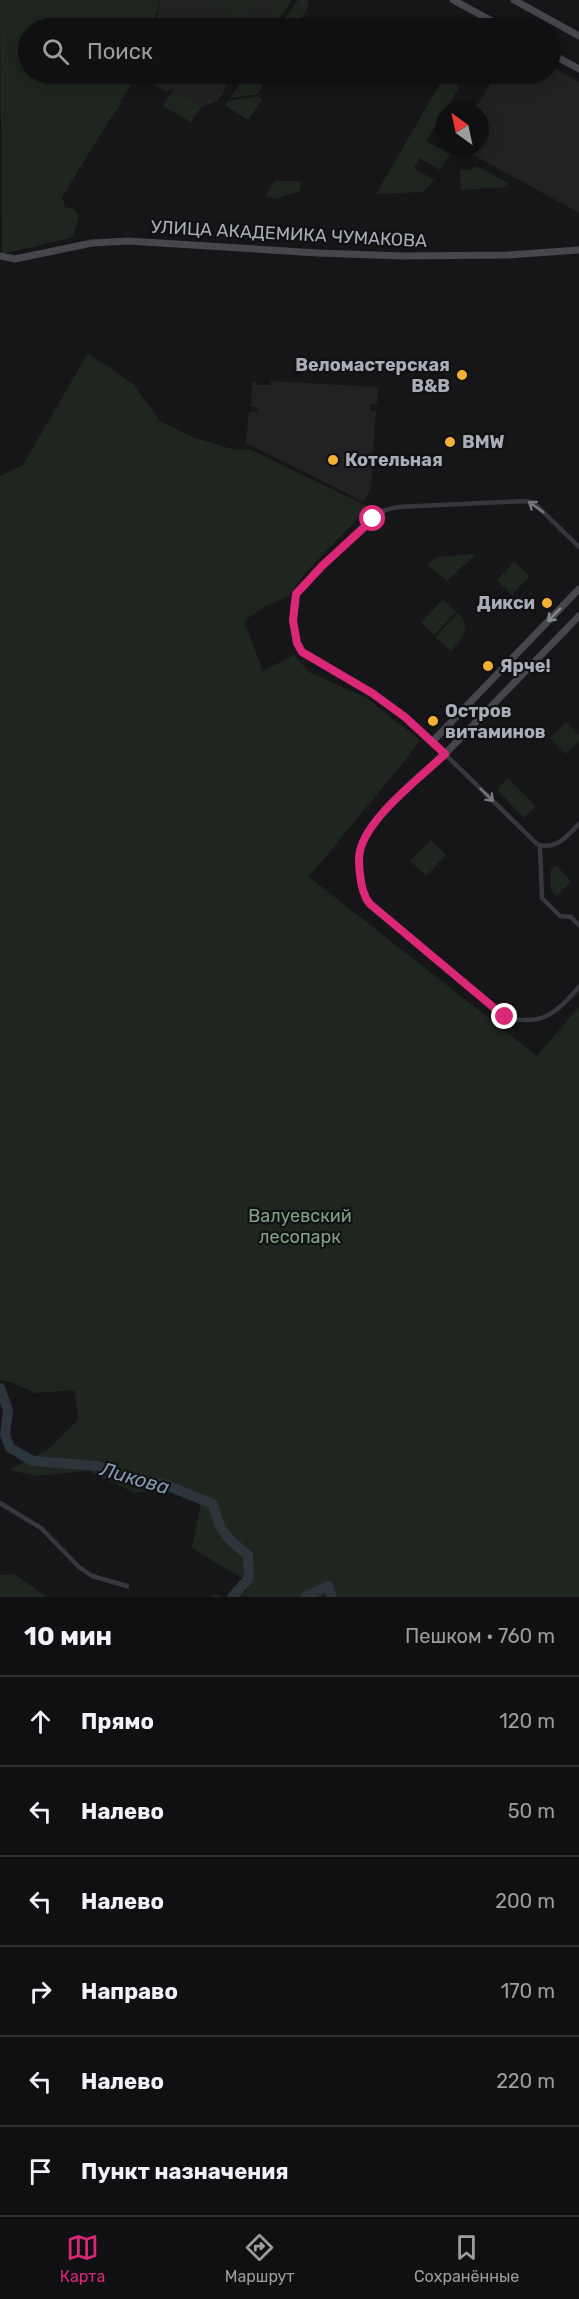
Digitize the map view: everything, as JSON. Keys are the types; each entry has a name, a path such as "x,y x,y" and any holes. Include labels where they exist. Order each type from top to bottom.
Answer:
{"street":[{"path":"453,0 486,18"},
{"path":"514,0 546,18"},
{"path":"561,26 579,36"},
{"path":"561,60 579,69"},
{"name":"УЛИЦА АКАДЕМИКА ЧУМАКОВА","path":"0,256 15,259 92,243 128,241 229,249 403,256 507,255 579,250"},
{"path":"579,547 534,503 526,501 398,507 381,512 322,566 298,592 294,600 293,621 297,643 302,652 372,693 405,717 540,846 542,898 560,916 571,917 579,925"},
{"path":"432,742 579,589"},
{"path":"579,616 445,754 390,807 366,836 360,850 358,871 364,893 370,904 505,1017 522,1021 545,1018 558,1010 579,987"},
{"path":"540,846 558,844 579,824"},
{"path":"0,1503 41,1528 79,1567 92,1576 127,1586"}],"shaded area":[{"path":"160,0 280,0 276,2 267,18 156,18"},
{"path":"561,72 579,82 579,213 475,156 489,156 489,102 479,102 490,84 561,84"},
{"path":"152,84 228,84 218,101 202,106 171,89 167,92"},
{"path":"271,381 378,387 377,404 370,405 370,411 376,411 371,487 364,502 246,443 249,412 257,412 257,407 251,407 252,382 256,382 257,385 271,385"}],"green space":[{"path":"0,0 158,0 154,18 18,18 18,84 132,84 120,102 122,103 62,197 65,207 73,209 79,215 73,236 2,254"},
{"path":"206,0 258,0 247,18 238,18"},
{"path":"292,0 280,18 267,18 276,2"},
{"path":"298,0 308,0 309,5 302,18 285,18"},
{"path":"240,84 264,84 258,94 230,98"},
{"path":"440,84 456,84 460,86 450,102 435,102 435,126 426,141 435,146 435,156 449,156 440,170 420,158 414,168 434,180 423,192 376,194"},
{"path":"173,90 202,106 191,122 163,106"},
{"path":"257,96 263,99 248,120 225,105 228,101"},
{"path":"477,166 508,183 507,187 461,190 460,170 469,170"},
{"path":"274,181 301,181 300,191 276,199 265,197"},
{"name":"Валуевский лесопарк","path":"88,353 133,384 160,421 192,437 232,449 252,450 369,507 304,574 289,596 263,607 244,621 263,671 294,655 309,672 365,697 420,740 309,877 537,1056 579,1007 579,1597 226,1597 231,1593 246,1592 248,1582 192,1548 202,1497 175,1487 135,1493 89,1471 37,1476 9,1470 50,1448 79,1419 74,1390 36,1393 0,1380 0,476 23,465"},
{"path":"476,554 447,581 427,565 437,557"},
{"path":"514,562 530,576 512,595 497,580"},
{"path":"443,599 456,612 434,635 421,623"},
{"path":"458,613 465,628 459,642 451,651 435,637"},
{"path":"566,722 579,735 579,741 566,754 550,738"},
{"path":"508,778 536,806 524,818 497,790"},
{"path":"431,840 446,855 426,876 410,861"},
{"path":"556,865 571,881 557,896 551,890 551,869"},
{"path":"14,1574 47,1597 0,1597 0,1575"}],"waterway":[{"name":"Ликова","path":"0,1388 8,1410 5,1435 10,1448 33,1461 97,1466 140,1481 166,1485 213,1504 224,1533 248,1555 249,1578 232,1597"},
{"name":"Ликова","path":"305,1597 328,1586 332,1597"}],"place":[{"name":"Веломастерская B&B","path":"462,375"},
{"name":"BMW","path":"450,442"},
{"name":"Котельная","path":"333,460"},
{"name":"Дикси","path":"547,603"},
{"name":"Ярче!","path":"488,666"},
{"name":"Остров витаминов","path":"433,721"}],"route":[{"path":"373,519 322,566 296,594 292,614 297,643 302,652 372,693 405,717 445,754 390,807 366,836 359,858 361,881 366,899 370,904 505,1017"}]}
